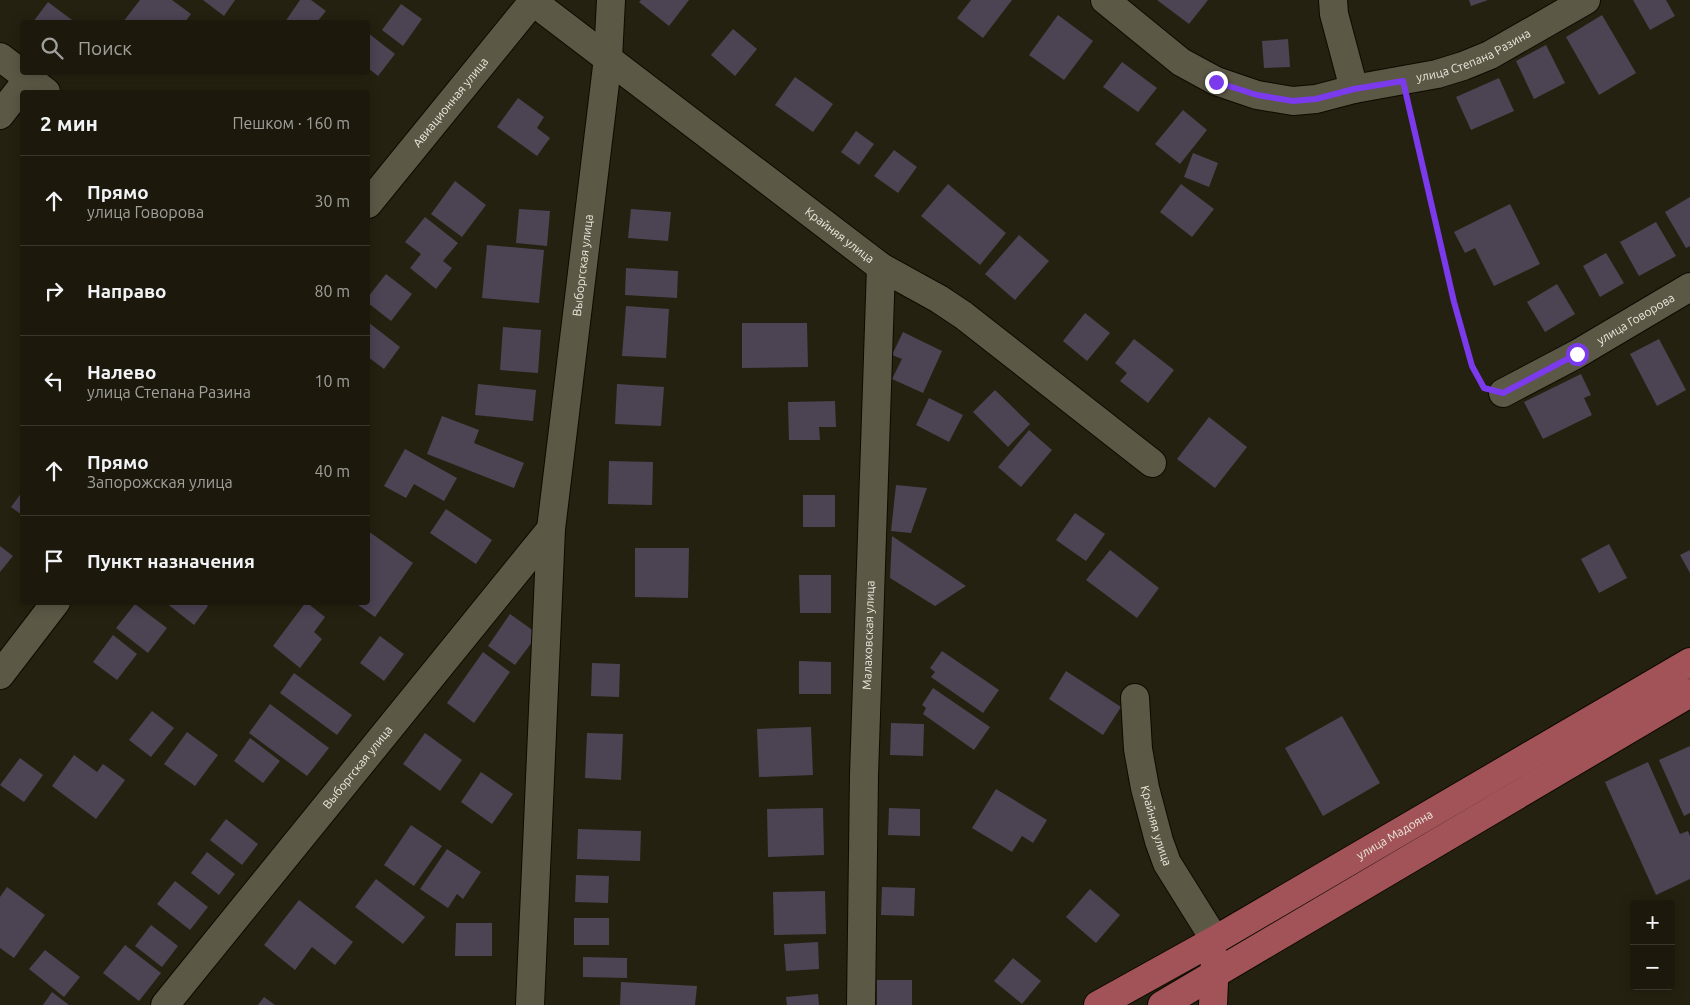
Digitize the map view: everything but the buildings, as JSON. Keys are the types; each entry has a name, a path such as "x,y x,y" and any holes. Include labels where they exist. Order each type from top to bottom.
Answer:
{"main road":[{"name":"улица Мадояна","path":"1098,1005 1215,940 1690,662"},
{"path":"1162,1005 1690,693"},
{"path":"1213,1005 1215,940"}],"street":[{"name":"Крайняя улица","path":"533,0 881,266 963,315 1152,463"},
{"name":"Авиационная улица","path":"370,202 533,0"},
{"name":"Выборгская улица","path":"530,1005 551,529 608,58 611,0"},
{"name":"улица Степана Разина","path":"1105,0 1181,62 1216,82 1257,95 1293,101 1316,99 1354,89 1437,74 1463,66 1586,0"},
{"path":"1333,0 1334,14 1354,89"},
{"path":"0,57 20,73"},
{"path":"23,75 37,86"},
{"path":"0,116 20,100"},
{"name":"Малаховская улица","path":"861,1005 865,765 881,266"},
{"name":"улица Говорова","path":"1503,393 1577,354 1690,287"},
{"name":"Выборгская улица","path":"165,1005 551,529"},
{"path":"0,675 54,605"},
{"name":"Крайняя улица","path":"1135,698 1138,749 1144,788 1159,841 1167,863 1215,940"}],"path":[{"path":"1403,81 1454,302 1472,366 1484,388 1503,393"}],"route":[{"path":"1216,82 1257,95 1293,101 1316,99 1354,89 1403,81 1454,302 1472,366 1484,388 1503,393 1577,354"}]}
